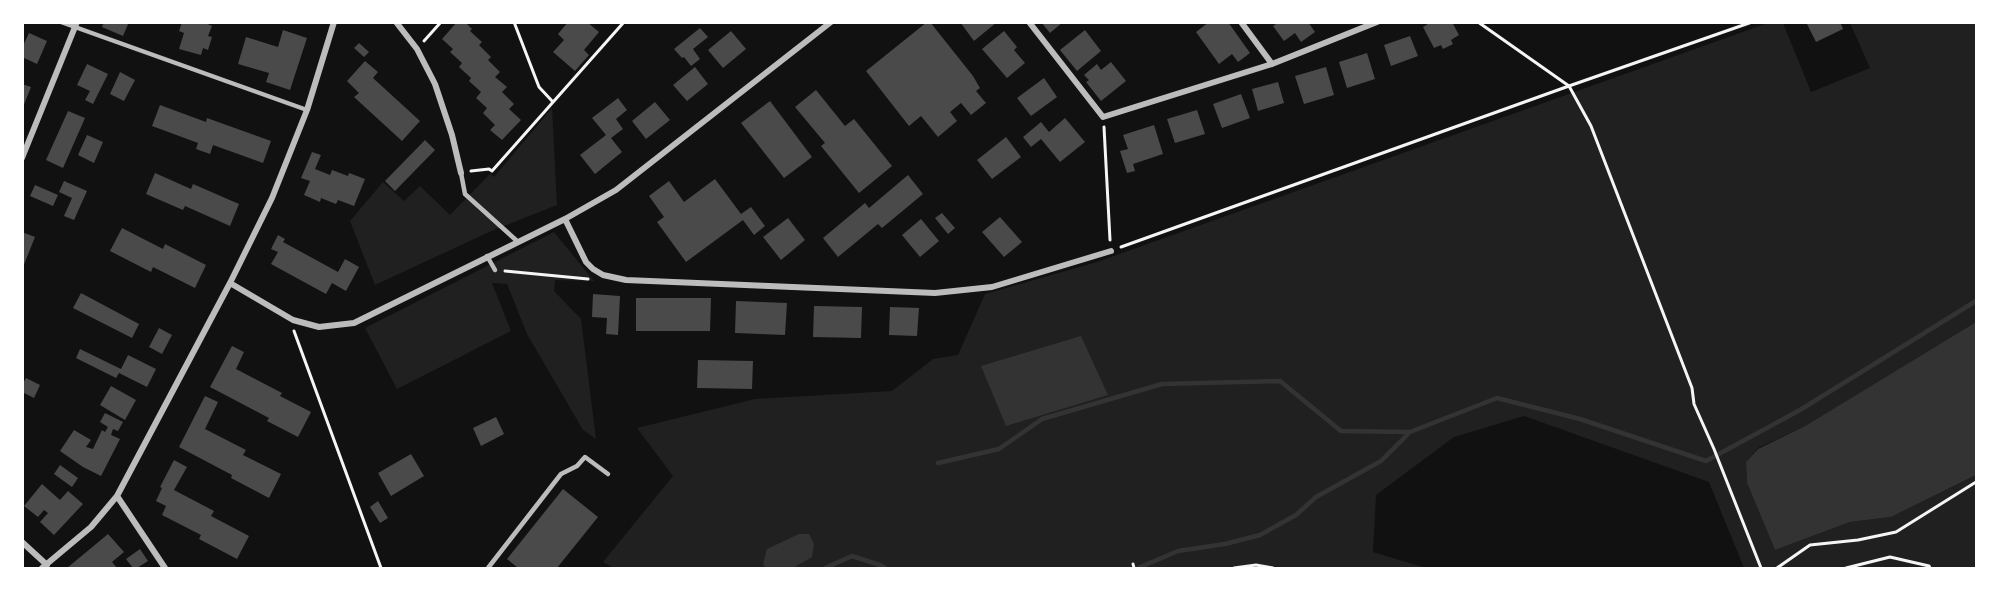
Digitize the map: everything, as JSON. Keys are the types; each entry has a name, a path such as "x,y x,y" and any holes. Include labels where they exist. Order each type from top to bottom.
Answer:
{"street":[{"path":"22,542 45,567 91,527 117,496 230,283 272,198 307,110 334,22"},
{"path":"396,22 417,49 438,94 452,135 460,173"},
{"path":"230,283 292,320 320,327 354,322 565,219 616,190 831,22"},
{"path":"1029,22 1103,117 1272,64 1377,22"},
{"path":"1241,22 1272,64"},
{"path":"22,158 76,25"},
{"path":"565,219 586,262 603,275 626,280 934,293 992,287 1111,251"},
{"path":"117,496 165,568"}],"lane":[{"path":"61,22 76,25 307,110"},
{"path":"460,173 465,194 517,241"},
{"path":"487,256 495,270"},
{"path":"488,568 561,474 577,466 585,457 608,474"}],"path":[{"path":"417,49 441,22"},
{"path":"514,22 539,87 553,102"},
{"path":"460,173 489,169 492,171 624,22"},
{"path":"1478,22 1569,86 1591,126 1692,388 1694,404 1761,568"},
{"path":"1103,117 1111,251 1752,22"},
{"path":"495,270 595,279 603,275"},
{"path":"292,320 294,335 381,568"},
{"path":"1776,568 1810,545 1858,540 1896,532 1977,482"},
{"path":"1846,568 1890,557 1930,568"},
{"path":"1234,568 1256,565 1273,568"}],"shaded area":[{"path":"1768,23 1783,23 1811,92 1870,68 1850,23 1976,23 1976,322 1805,426 1758,448 1746,462 1747,483 1775,550 1850,522 1891,517 1976,475 1976,568 1744,568 1709,482 1524,416 1454,437 1376,495 1373,552 1426,568 613,568 603,562 673,476 637,428 755,399 892,391 933,359 958,355 985,294 1097,262"},
{"path":"552,108 557,205 489,232 375,285 350,221 383,182 404,201 420,186 450,215 490,174 494,177"},
{"path":"554,232 594,281 555,280 554,291 581,319 596,439 583,430 527,334 507,284 492,283 511,331 397,389 365,328"},
{"path":"1976,322 1976,475 1891,517 1850,522 1775,550 1747,483 1746,462 1758,449 1805,426"},
{"path":"1081,336 1108,395 1006,426 981,366"},
{"path":"799,534 809,534 814,544 812,557 793,568 766,568 763,564 767,549"}],"building":[{"path":"104,22 129,22 123,36 102,27"},
{"path":"182,22 203,22 212,26 208,36 212,37 208,50 203,48 201,55 179,49 184,33 179,31"},
{"path":"457,22 465,22 472,29 470,31 482,42 479,45 491,57 488,60 500,72 495,77 507,87 502,92 514,104 509,109 521,120 502,140 490,130 495,125 483,113 487,108 476,98 481,92 469,81 471,78 459,67 462,63 450,52 453,49 442,39"},
{"path":"568,22 587,22 599,32 584,50 589,55 575,71 553,52 564,40 558,34"},
{"path":"927,22 930,22 973,76 980,88 976,91 986,103 971,115 961,103 950,112 957,121 938,137 921,116 909,126 866,71"},
{"path":"960,22 997,22 974,41"},
{"path":"1041,22 1063,22 1050,33"},
{"path":"1209,22 1228,22 1250,53 1238,62 1232,54 1219,64 1196,32"},
{"path":"1274,22 1308,22 1315,32 1301,42 1295,33 1284,41 1273,26 1276,24"},
{"path":"1431,22 1452,22 1459,35 1451,40 1453,44 1443,49 1441,45 1434,48 1423,27"},
{"path":"1806,22 1840,22 1843,29 1816,42"},
{"path":"700,28 708,37 693,49 700,59 691,66 674,49"},
{"path":"283,30 307,38 290,90 266,82 269,73 238,64 246,37 278,47"},
{"path":"1085,30 1101,51 1077,71 1060,50"},
{"path":"731,31 746,49 723,68 708,50"},
{"path":"1004,31 1017,47 1014,50 1025,63 1007,78 982,49"},
{"path":"29,33 47,41 37,64 22,57 22,48"},
{"path":"1410,36 1418,56 1391,66 1384,45"},
{"path":"359,43 369,52 364,57 354,48"},
{"path":"1367,53 1375,79 1347,88 1339,62"},
{"path":"365,61 378,72 373,78 420,121 402,141 354,97 359,93 347,81"},
{"path":"1111,62 1126,81 1101,101 1086,82 1089,80 1084,75 1097,64 1101,70"},
{"path":"87,64 108,74 93,104 85,100 90,91 77,85"},
{"path":"695,67 708,84 687,101 673,85"},
{"path":"1326,67 1334,95 1304,104 1295,76"},
{"path":"120,72 135,80 124,101 110,94"},
{"path":"1044,78 1057,97 1031,116 1017,98"},
{"path":"1278,82 1284,103 1258,111 1252,89"},
{"path":"22,84 31,87 23,107 22,107"},
{"path":"816,90 845,126 854,119 892,166 859,193 821,146 825,143 795,107"},
{"path":"1241,94 1250,118 1222,128 1213,104"},
{"path":"618,98 627,110 616,119 623,129 611,138 622,152 595,174 580,155 606,135 592,118"},
{"path":"770,101 812,157 784,178 741,123"},
{"path":"655,102 670,120 646,139 632,121"},
{"path":"160,105 206,122 207,118 271,141 263,163 213,145 210,154 196,149 198,143 152,126"},
{"path":"1197,110 1205,134 1175,143 1167,119"},
{"path":"68,111 85,118 63,168 46,160"},
{"path":"1065,118 1085,142 1060,162 1041,139 1031,147 1023,137 1041,122 1049,132"},
{"path":"1154,125 1163,154 1133,164 1135,171 1127,173 1120,151 1128,149 1123,135"},
{"path":"87,135 103,142 94,163 78,155"},
{"path":"1006,137 1021,157 992,179 977,160"},
{"path":"425,140 435,150 395,191 385,181"},
{"path":"312,152 321,155 315,169 330,175 332,170 365,179 354,206 338,200 336,204 321,198 320,202 304,195 310,181 301,178"},
{"path":"155,173 191,189 193,184 239,204 230,226 185,206 183,210 146,194"},
{"path":"908,175 923,194 882,228 878,224 838,257 823,238 865,203 869,208"},
{"path":"715,179 741,214 751,207 765,226 754,235 743,220 686,262 657,222 664,217 649,196 669,181 684,202"},
{"path":"64,181 87,191 74,220 64,216 72,198 59,192"},
{"path":"35,185 58,195 53,206 30,196"},
{"path":"942,213 955,228 948,234 935,218"},
{"path":"1000,217 1022,242 1004,257 982,232"},
{"path":"788,218 805,240 781,260 763,237"},
{"path":"921,219 939,241 920,257 902,235"},
{"path":"122,228 163,249 165,244 206,265 195,288 153,267 151,272 110,251"},
{"path":"22,232 35,237 23,267 22,267"},
{"path":"278,235 285,239 283,242 338,272 345,259 359,267 346,291 332,283 326,294 271,264 278,252 271,249"},
{"path":"81,293 139,324 132,338 73,308"},
{"path":"593,294 620,296 618,335 606,334 607,318 592,317"},
{"path":"636,298 711,298 710,331 636,331"},
{"path":"736,301 787,303 785,335 735,333"},
{"path":"814,306 862,307 861,338 813,337"},
{"path":"890,307 919,308 917,336 889,335"},
{"path":"159,328 172,335 162,354 149,347"},
{"path":"232,346 244,352 236,369 282,393 280,396 311,412 298,437 267,421 269,418 210,387"},
{"path":"80,349 121,369 128,355 156,369 147,387 119,373 116,378 76,358"},
{"path":"698,360 753,361 752,389 697,388"},
{"path":"26,378 40,385 34,398 22,392 22,385"},
{"path":"111,386 136,400 125,420 100,405"},
{"path":"205,396 218,402 205,429 246,450 243,455 281,474 269,498 179,447"},
{"path":"105,413 123,422 118,431 113,429 111,435 120,439 101,476 60,451 74,430 91,440 86,447 93,449 102,430 105,432 108,427 100,422"},
{"path":"496,417 504,434 481,446 473,428"},
{"path":"411,454 424,476 391,496 378,473"},
{"path":"174,460 187,467 174,490 214,511 211,516 249,536 237,559 199,539 201,535 162,515 166,506 156,501 162,488 160,487"},
{"path":"60,465 78,478 72,487 54,474"},
{"path":"42,484 60,500 68,491 83,504 54,535 40,522 48,513 44,510 38,517 24,506"},
{"path":"563,489 598,517 557,568 518,568 507,559"},
{"path":"378,501 388,518 380,523 370,507"},
{"path":"108,534 124,552 112,562 117,568 67,568"},
{"path":"140,549 148,561 133,568 126,559"}],"waterway":[{"path":"1138,568 1178,551 1225,544 1260,535 1296,515 1316,497 1381,461 1410,432 1497,398 1580,419 1706,461 1800,410 1976,301"},
{"path":"938,463 999,449 1042,419 1162,384 1280,381 1341,431 1409,432"},
{"path":"825,568 852,556 885,568"}]}
